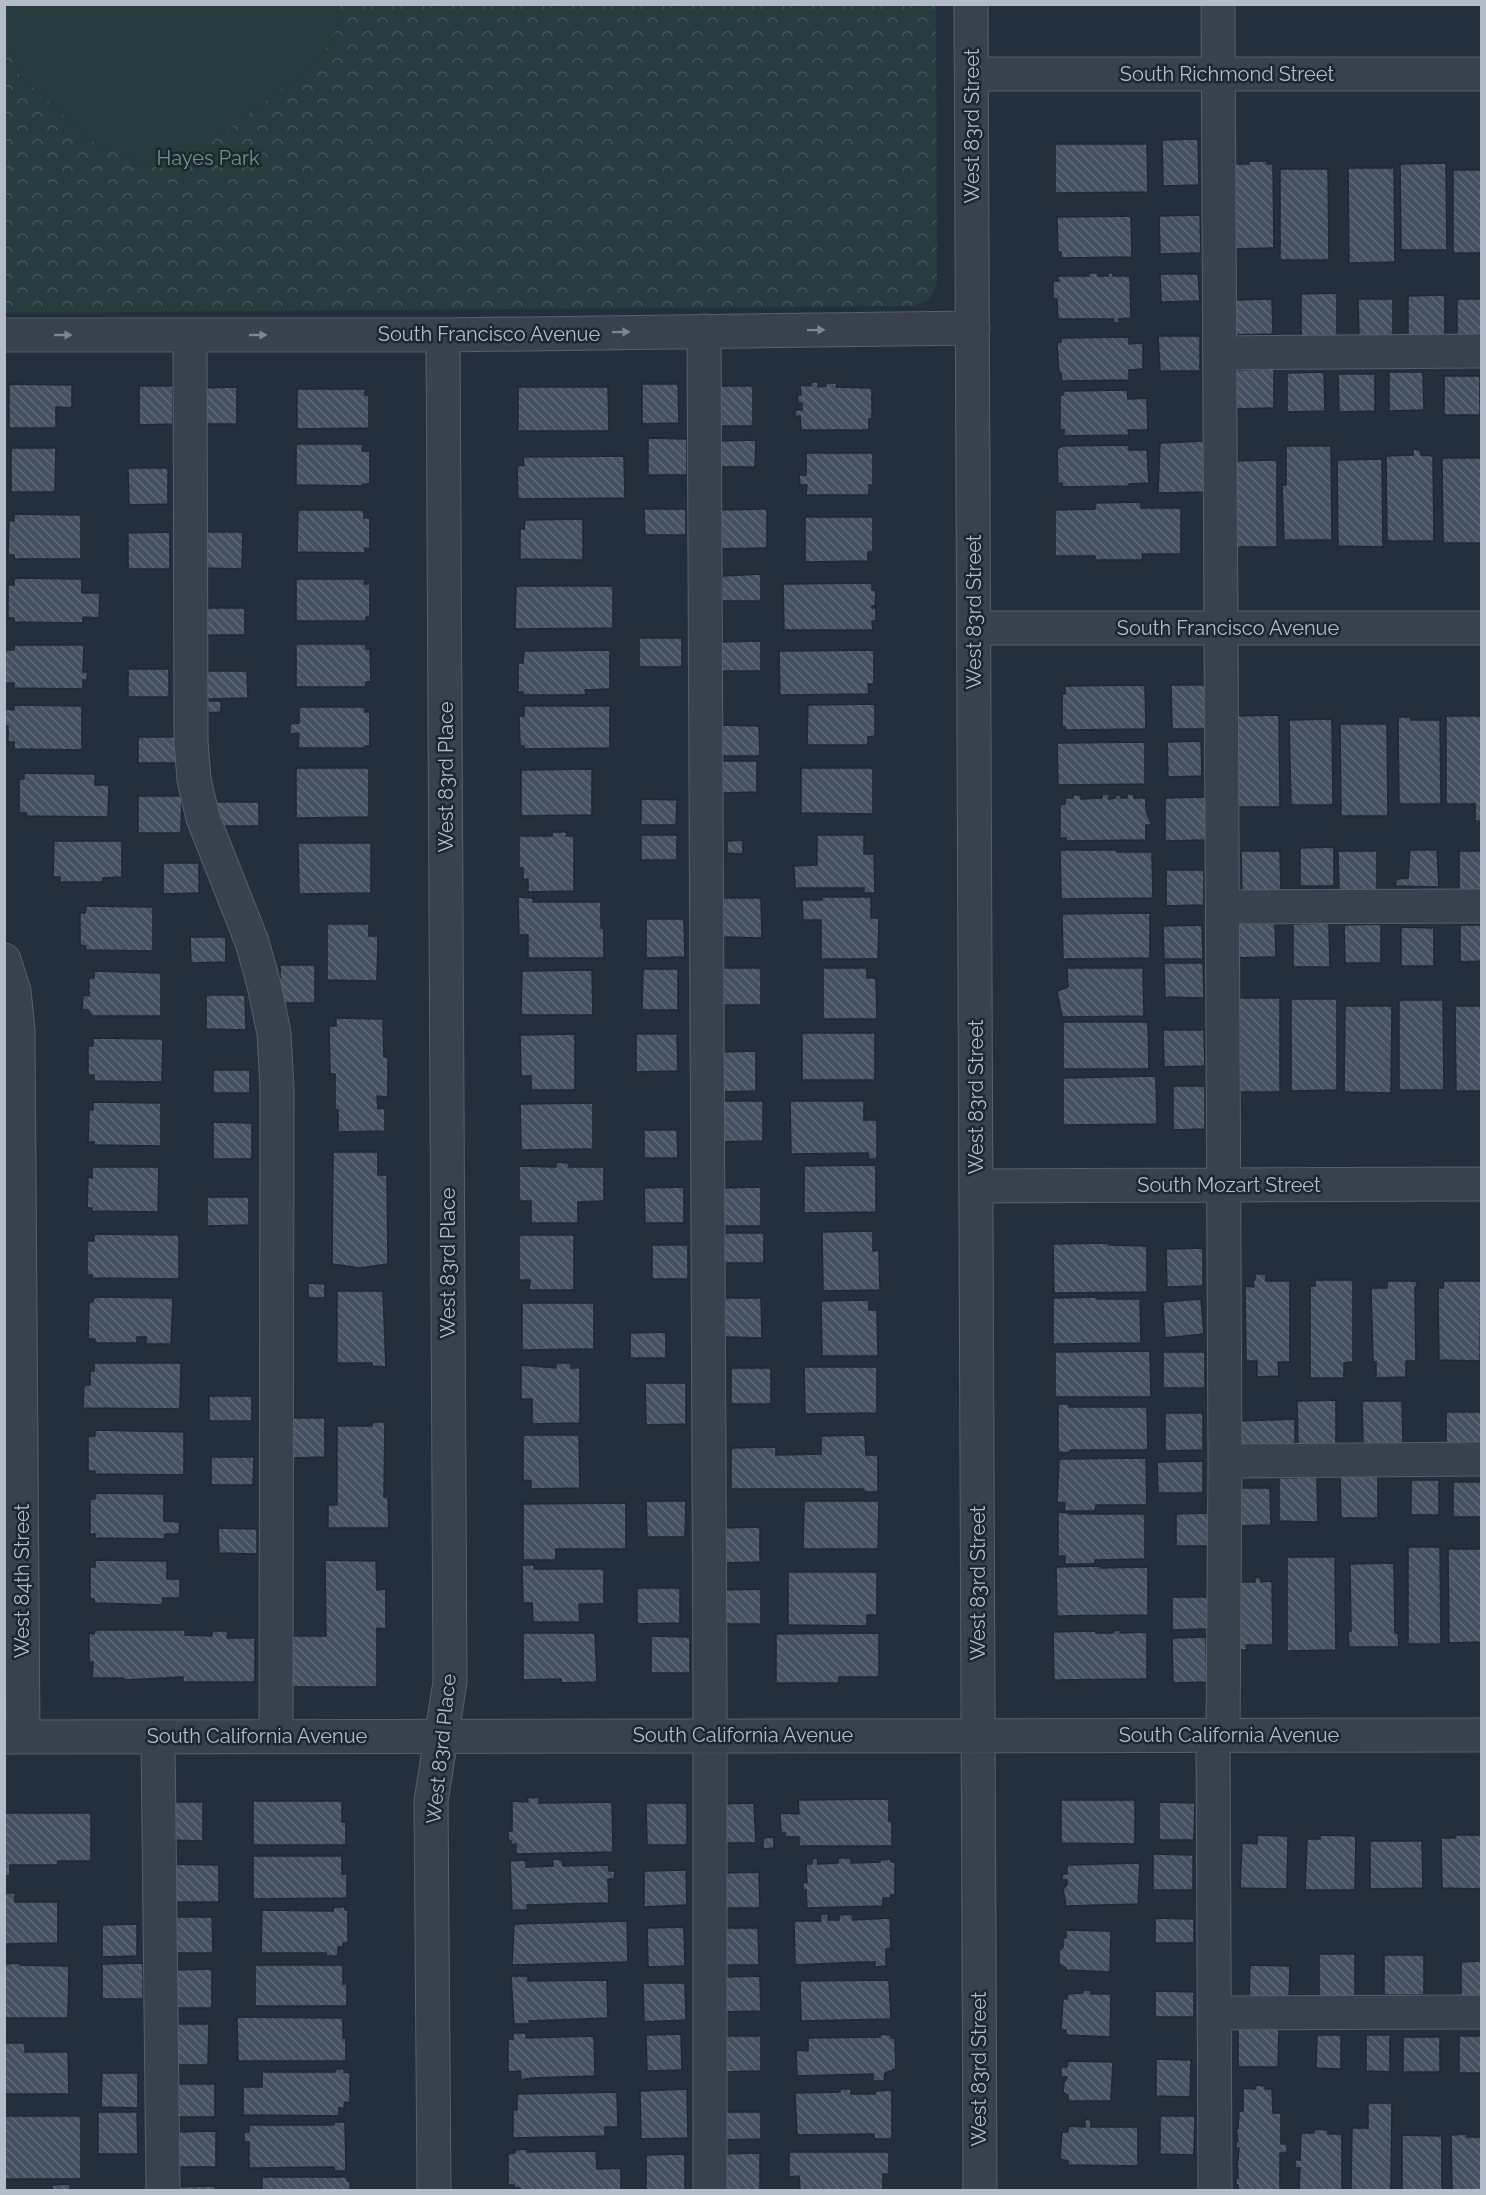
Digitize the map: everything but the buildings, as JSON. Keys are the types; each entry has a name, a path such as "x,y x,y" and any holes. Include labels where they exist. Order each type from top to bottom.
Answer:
{"street":[{"name":"West 83rd Street","path":"971,4 980,2190"},
{"path":"1215,2190 1214,2013 1225,1461 1218,4"},
{"name":"South Richmond Street","path":"972,75 1482,74"},
{"name":"South Francisco Avenue","path":"4,334 443,335 973,328"},
{"path":"704,332 710,2190"},
{"path":"190,335 191,729 194,780 204,818 252,942 274,1033 277,1088 276,1736"},
{"name":"West 83rd Place","path":"434,2190 431,1801 450,1682 443,335"},
{"path":"1220,353 1482,351"},
{"name":"South Francisco Avenue","path":"974,628 1482,628"},
{"path":"1223,907 1482,906"},
{"name":"West 84th Street","path":"4,960 14,991 18,1030 14,1737"},
{"name":"South Mozart Street","path":"976,1186 1482,1184"},
{"path":"1225,1461 1482,1459"},
{"name":"South California Avenue","path":"14,1737 1482,1735"},
{"path":"158,1737 163,2190"},
{"path":"1214,2013 1482,2012"}],"green space":[{"name":"Hayes Park","path":"4,5 936,5 937,281 928,299 910,306 5,313"},
{"path":"5,5 335,5 341,19 321,59 184,163 158,168 129,159 90,141 18,73 5,38"}]}
